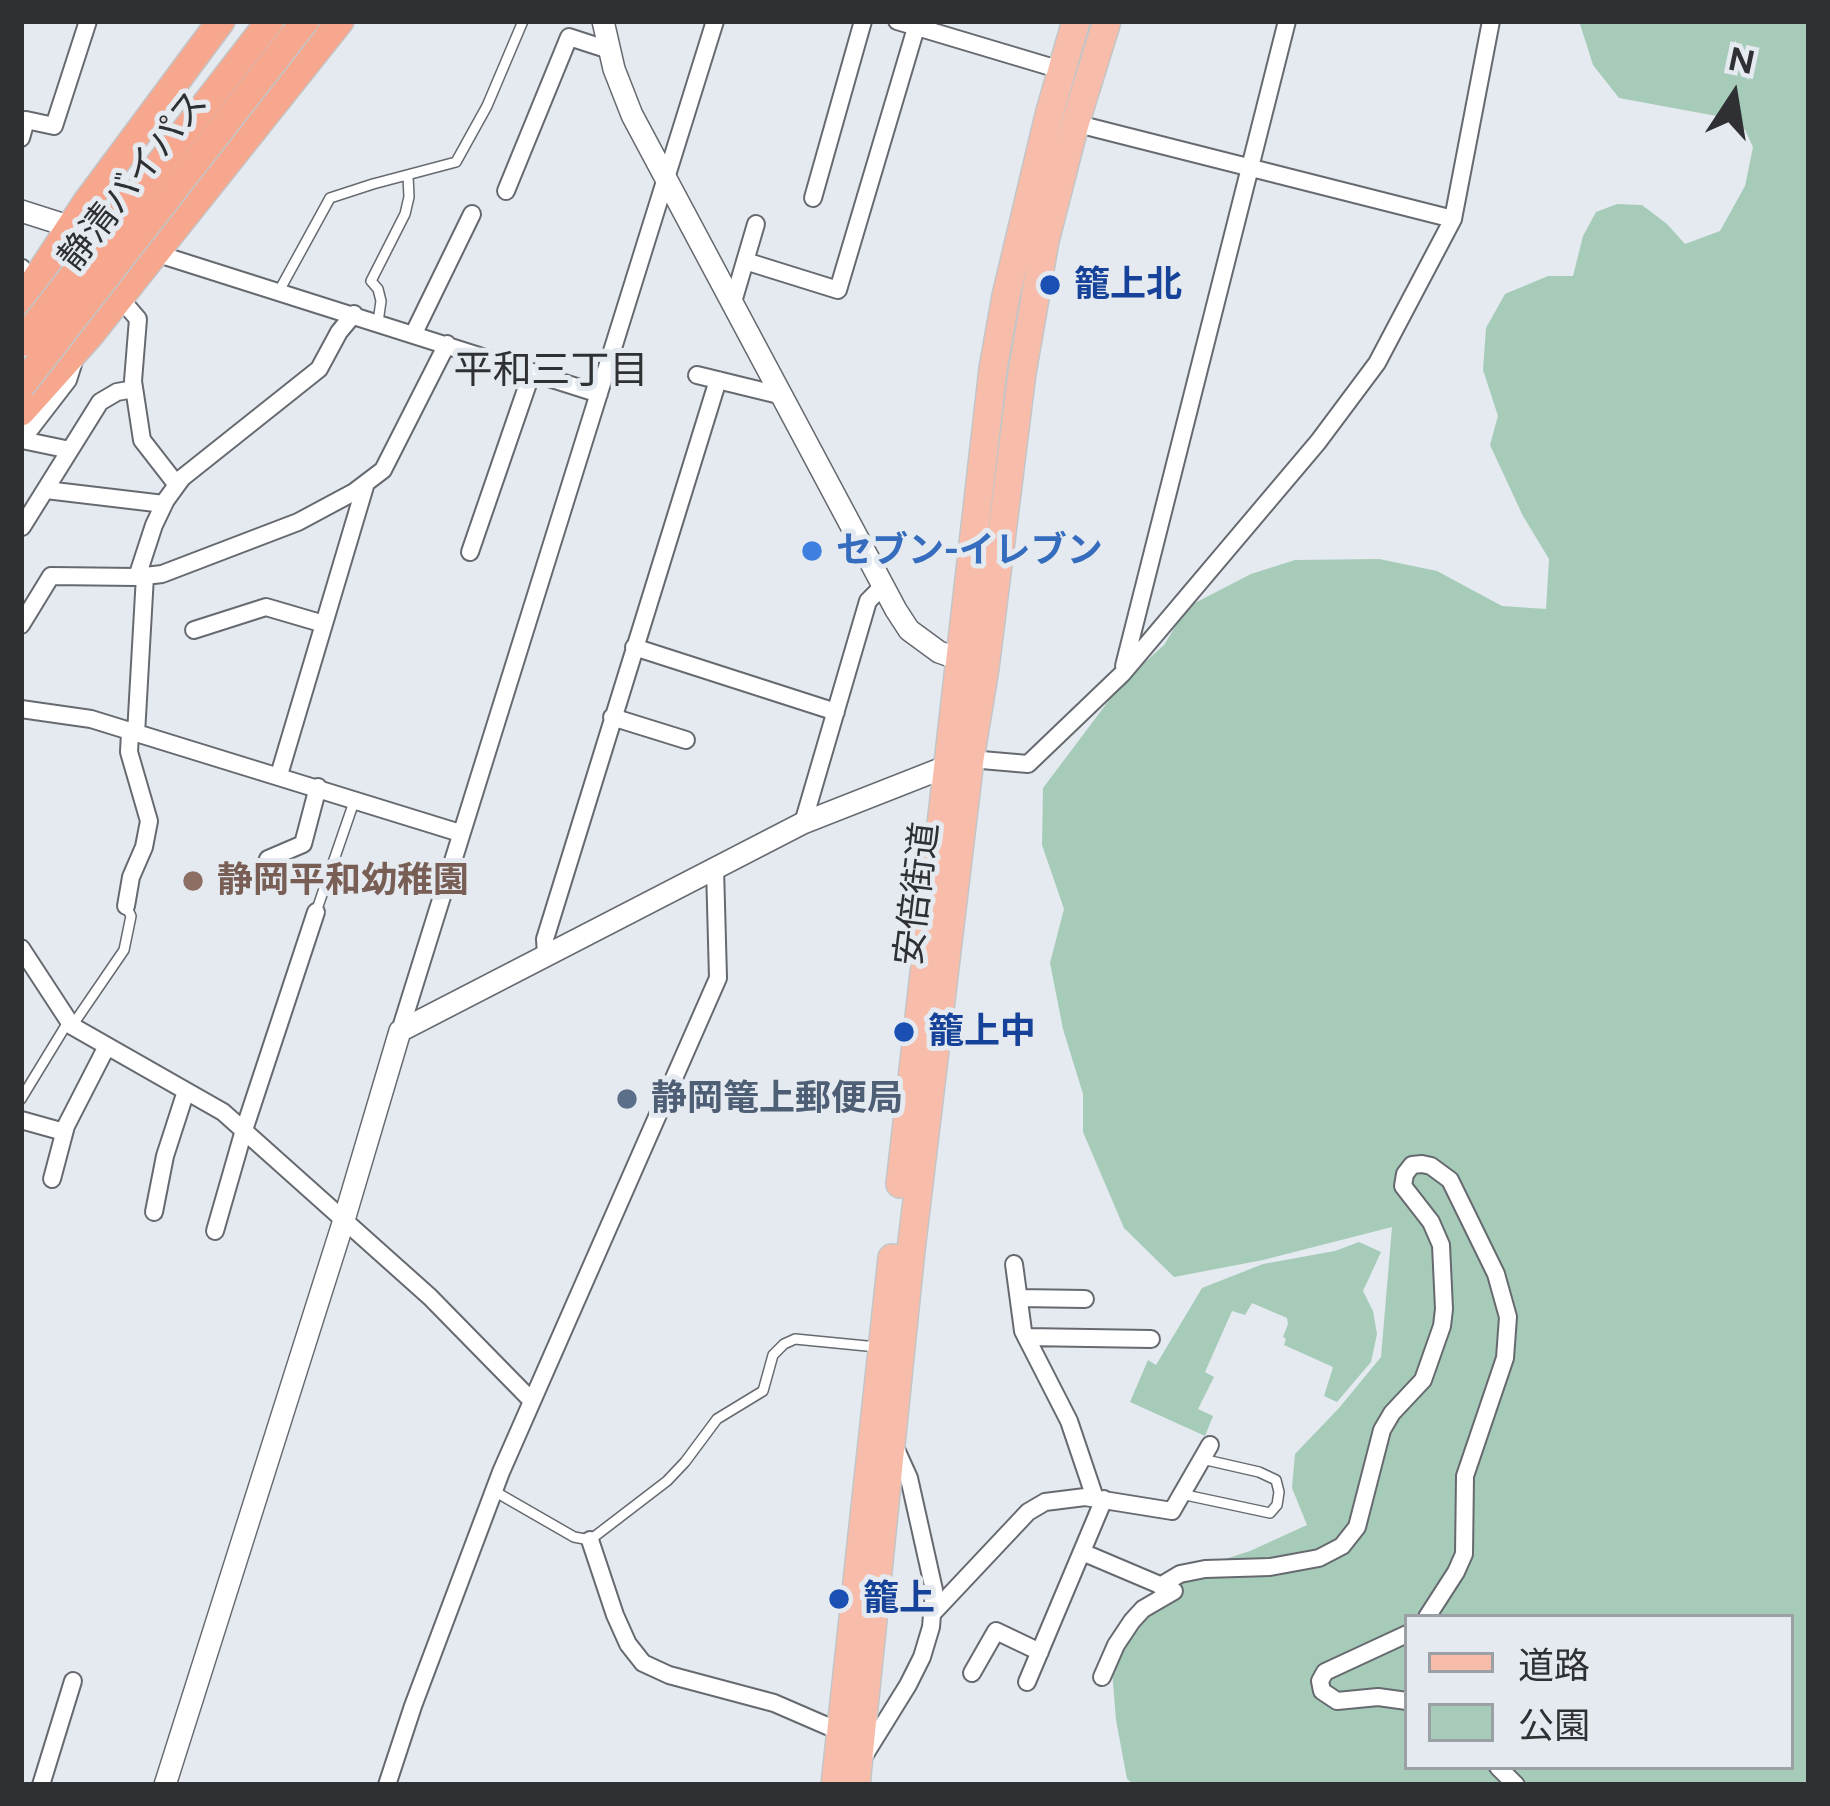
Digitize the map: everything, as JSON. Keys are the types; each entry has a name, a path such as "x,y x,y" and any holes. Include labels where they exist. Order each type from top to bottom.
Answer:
{"highway":[{"path":"21,302 221,21"},
{"path":"129,146 242,21"},
{"name":"静清バイパス","path":"21,343 270,21"},
{"name":"静清バイパス","path":"21,386 304,21"},
{"path":"21,412 120,298 340,21"}],"main road":[{"name":"安倍街道","path":"1062,119 1061,70 1076,21"},
{"name":"安倍街道","path":"835,1785 881,1347 972,664 993,369 1006,296 1062,119 1108,21"},
{"name":"安倍街道","path":"857,1775 959,763"}],"street":[{"path":"21,138 26,119 54,126 88,21"},
{"path":"603,21 614,69 632,115 883,586 910,630 939,652 972,664"},
{"path":"165,1785 715,21"},
{"path":"813,198 862,21"},
{"path":"897,21 1061,70"},
{"path":"1122,674 1287,21"},
{"path":"400,1031 803,823 959,763 1028,764 1122,674 1318,442 1377,363 1453,219 1491,21"},
{"path":"745,261 838,290 917,24"},
{"path":"506,191 568,37 610,50"},
{"path":"1062,119 1453,219"},
{"path":"21,211 599,394"},
{"path":"414,334 472,214"},
{"path":"733,302 756,224"},
{"path":"120,298 138,319 134,389 142,440 177,484"},
{"path":"126,906 149,821 129,752 141,576 154,525 182,478 319,369 355,314"},
{"path":"21,625 51,576 162,574 298,522 366,483 391,458 447,344"},
{"path":"70,450 21,440 68,380 78,349"},
{"path":"470,552 532,372"},
{"path":"697,375 783,397"},
{"path":"546,955 545,939 718,380"},
{"path":"22,527 100,402 134,389"},
{"path":"279,776 366,483"},
{"path":"46,490 164,504"},
{"path":"803,823 868,601 883,586"},
{"path":"194,630 266,607 324,624"},
{"path":"634,647 836,712"},
{"path":"21,710 92,719 460,832"},
{"path":"612,717 686,740"},
{"path":"260,884 268,859 303,844 318,788"},
{"path":"387,1785 494,1491 718,978 715,868"},
{"path":"215,1231 316,912"},
{"path":"21,948 70,1024 223,1112 430,1297 532,1402"},
{"path":"52,1179 64,1132 106,1048"},
{"path":"154,1212 186,1090"},
{"path":"21,1120 64,1132"},
{"path":"1160,1586 1180,1574 1205,1569 1270,1567 1319,1558 1342,1546 1357,1527 1382,1430 1423,1380 1442,1326 1441,1245 1431,1222 1402,1186 1412,1166 1422,1164 1450,1180 1496,1274 1508,1317 1504,1358 1465,1476 1464,1554 1429,1614"},
{"path":"1015,1264 1026,1337 1069,1420 1099,1498 1082,1552 1027,1682"},
{"path":"1019,1298 1085,1299"},
{"path":"1026,1337 1151,1340"},
{"path":"857,1775 922,1657 931,1627 934,1590 909,1478 892,1438"},
{"path":"932,1614 1028,1512 1045,1502 1099,1498 1172,1511 1206,1452"},
{"path":"590,1540 615,1616 643,1663 696,1683 774,1703 841,1732"},
{"path":"1082,1552 1174,1591 1132,1621 1102,1677"},
{"path":"972,1672 996,1631 1040,1652"},
{"path":"1404,1635 1337,1665 1320,1682 1327,1696 1337,1701 1378,1697 1404,1701"},
{"path":"41,1785 73,1681"}],"lane":[{"path":"279,291 330,198 456,162 487,106 523,21"},
{"path":"378,322 381,301 371,281 405,214 408,176"},
{"path":"316,912 355,799"},
{"path":"21,1100 128,940 131,916 126,906"},
{"path":"494,1491 574,1537 590,1540 667,1481 717,1419 763,1391 773,1355 784,1344 795,1339 881,1347"},
{"path":"1181,1494 1270,1513 1277,1505 1276,1480 1206,1452"}],"green space":[{"path":"1579,21 1809,21 1809,1785 1135,1785 1127,1779 1116,1720 1110,1645 1197,1568 1307,1525 1292,1488 1295,1454 1381,1357 1392,1227 1174,1277 1124,1228 1083,1132 1083,1094 1050,963 1064,909 1042,845 1043,788 1122,683 1164,645 1187,607 1251,574 1295,560 1379,559 1437,571 1502,606 1546,609 1549,559 1490,445 1498,416 1483,370 1486,328 1505,294 1548,276 1573,276 1583,236 1596,212 1617,204 1642,205 1685,244 1720,231 1745,186 1753,147 1745,130 1722,117 1619,98 1593,65"},
{"path":"1359,1242 1381,1252 1363,1291 1377,1334 1371,1362 1337,1402 1324,1396 1333,1367 1284,1345 1287,1318 1252,1303 1245,1315 1232,1311 1205,1372 1214,1377 1198,1409 1213,1416 1205,1436 1130,1402 1148,1360 1156,1365 1202,1288 1263,1264"}],"place":[{"name":"籠上北","path":"1050,285"},
{"name":"セブン-イレブン","path":"812,551"},
{"name":"静岡平和幼稚園","path":"193,881"},
{"name":"籠上中","path":"904,1032"},
{"name":"静岡篭上郵便局","path":"627,1099"},
{"name":"籠上","path":"839,1599"}],"district":[{"name":"平和三丁目","path":"551,372"}]}
